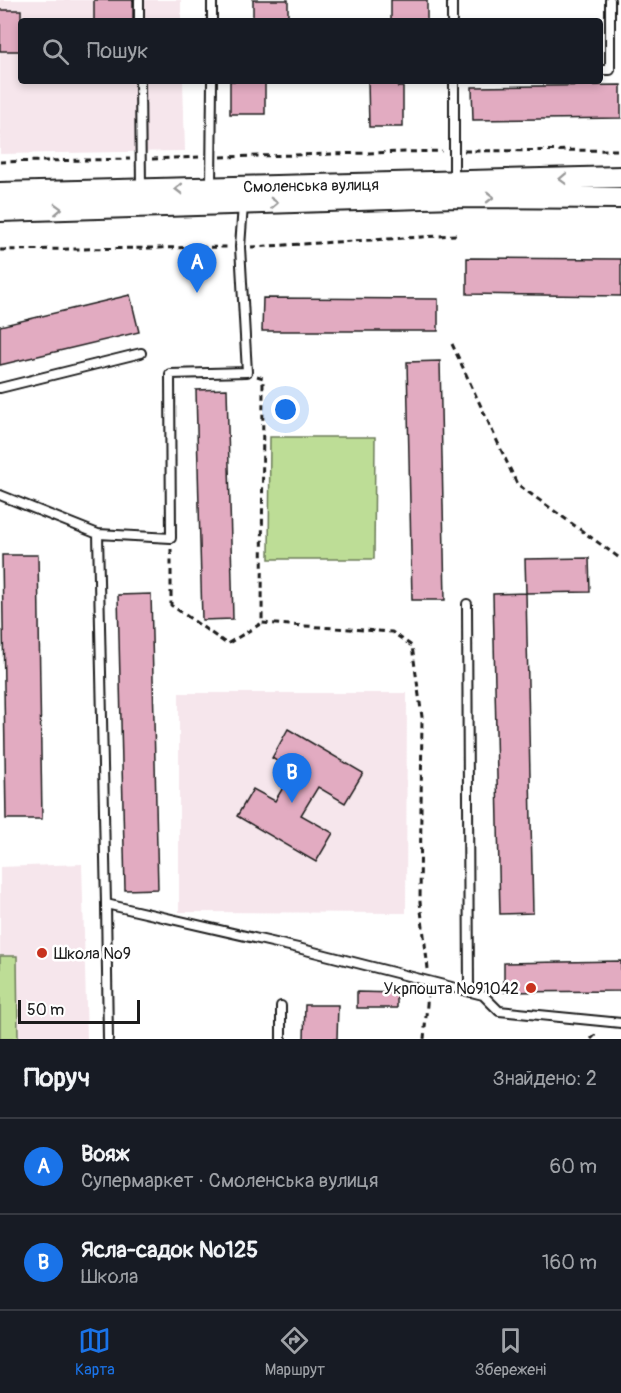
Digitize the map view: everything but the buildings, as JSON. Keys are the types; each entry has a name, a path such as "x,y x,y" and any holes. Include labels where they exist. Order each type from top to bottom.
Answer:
{"street":[{"name":"Смоленська вулиця","path":"0,211 243,204 621,177"},
{"name":"Смоленська вулиця","path":"0,193 211,188 455,189 621,198"}],"lane":[{"path":"139,0 139,18"},
{"path":"212,0 212,18"},
{"path":"452,0 452,18"},
{"path":"603,70 610,70 610,0"},
{"path":"140,84 141,190"},
{"path":"211,188 212,84"},
{"path":"454,84 455,189"},
{"path":"0,495 98,534 171,538 170,374 247,372 240,247 243,204"},
{"path":"0,388 141,353"},
{"path":"98,534 108,1039"},
{"path":"466,604 469,992"},
{"path":"106,904 298,948 483,995 499,1011 621,1023"},
{"path":"281,1006 281,1039"}],"path":[{"path":"0,162 454,151 621,150"},
{"path":"452,344 517,484 621,559"},
{"path":"247,372 263,378 262,622"},
{"path":"171,538 171,605 227,645 262,622 392,632 412,646 422,717 420,902 429,982 424,1039"}],"shaded area":[{"path":"0,0 181,0 181,18 18,18 18,84 183,84 185,151 0,154"},
{"path":"179,693 407,693 406,913 179,912"},
{"name":"Школа №9","path":"82,864 87,1039 0,1039 0,867"}],"green space":[{"path":"270,437 375,437 374,559 269,559"},
{"path":"0,956 17,956 18,1039 0,1039"}],"place":[{"name":"Вояж","path":"197,293"},
{"name":"Ясла-садок №125","path":"292,803"},
{"name":"Школа №9","path":"42,953"},
{"name":"Укрпошта №91042","path":"531,988"}]}
